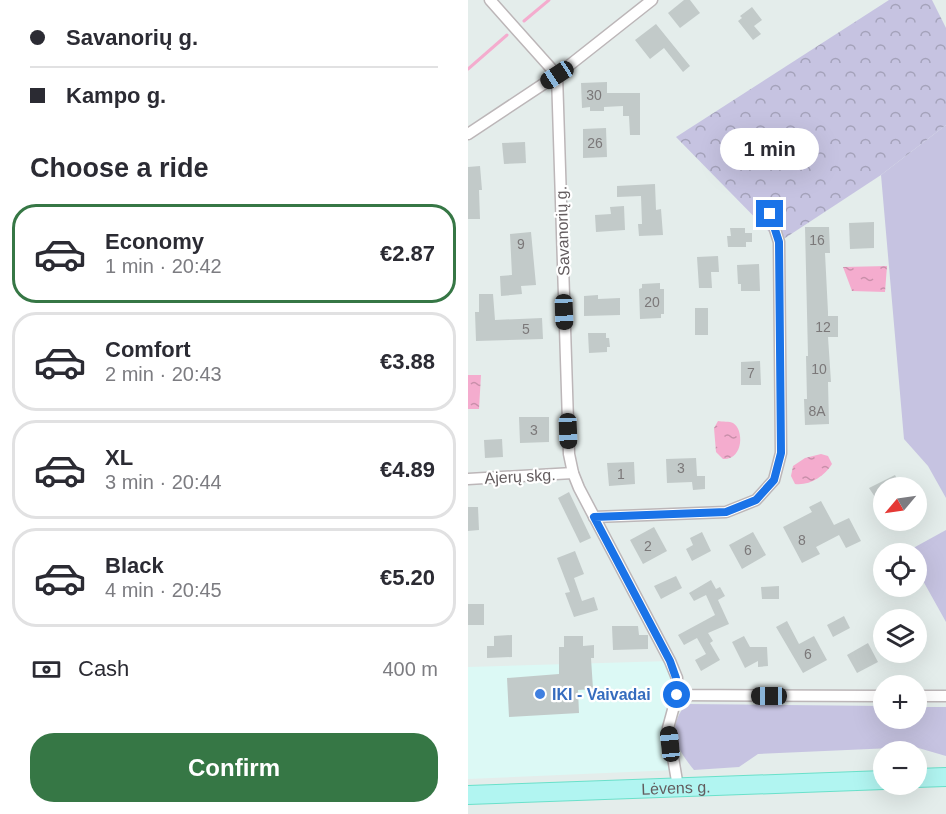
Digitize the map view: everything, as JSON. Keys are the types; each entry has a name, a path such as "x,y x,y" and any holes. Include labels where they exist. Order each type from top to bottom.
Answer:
{"main road":[{"path":"927,778 946,777"},
{"name":"Lėvens g.","path":"468,795 873,780"}],"street":[{"path":"490,0 557,75"},
{"path":"468,134 557,75 652,0"},
{"name":"Savanorių g.","path":"557,75 569,454 573,473 594,517 670,661 676,678 677,695"},
{"path":"594,517 726,512 756,500 774,480 781,453 779,242 770,214"},
{"name":"Ajerų skg.","path":"468,479 573,473"},
{"path":"678,787 668,728 677,695 873,696"},
{"path":"927,696 946,696"}],"shaded area":[{"path":"670,661 677,678 671,713 675,770 468,779 468,667"}],"green space":[{"path":"889,0 932,0 946,28 946,125 881,175 779,242 676,137"},
{"path":"946,125 946,498 928,466 904,439 881,175"},
{"path":"946,530 946,622 927,588 927,543 922,543"},
{"path":"686,704 873,706 873,729 927,729 927,707 946,707 946,756 927,750 927,741 873,741 873,749 758,754 739,767 694,770 682,754 676,738 676,722"}],"water":[{"path":"887,266 885,292 852,291 843,267"},
{"path":"468,375 481,375 479,409 468,409"},
{"path":"718,421 733,423 739,431 738,450 730,458 723,459 716,452 714,428"},
{"path":"821,454 828,456 832,464 829,468 811,482 795,484 791,476 793,466 805,458"}],"building":[{"path":"684,0 690,0 700,13 680,28 668,13"},
{"path":"752,7 762,20 754,26 761,34 753,40 738,21 742,18 740,16"},
{"path":"656,24 690,66 683,72 664,48 650,59 635,40"},
{"path":"607,82 607,93 640,93 640,135 630,135 629,116 623,116 623,106 604,107 604,111 590,111 590,107 582,108 581,83"},
{"path":"606,128 607,157 583,158 583,129"},
{"path":"525,142 526,163 504,164 502,143"},
{"path":"480,166 482,190 479,190 480,219 468,219 468,167"},
{"path":"655,184 656,210 661,209 663,235 639,236 638,224 642,224 641,196 617,197 617,186"},
{"path":"624,206 625,230 596,232 595,215 611,214 610,207"},
{"path":"874,222 874,248 850,249 849,223"},
{"path":"805,227 829,227 830,253 825,253 828,316 838,316 838,337 828,337 831,382 828,382 829,424 805,425 804,399 807,399 806,356 808,356"},
{"path":"730,228 745,228 745,233 752,233 752,242 746,242 746,247 728,247 727,236 731,236"},
{"path":"531,232 536,285 521,286 522,294 501,296 500,276 512,275 510,234"},
{"path":"718,256 719,272 711,272 712,288 699,288 697,257"},
{"path":"759,264 760,291 741,291 741,284 738,284 737,265"},
{"path":"660,283 660,289 664,289 664,314 661,314 661,318 640,319 639,289 642,288 642,284"},
{"path":"479,294 493,294 495,320 542,318 543,339 476,341 475,312 479,312"},
{"path":"598,295 598,299 620,298 620,315 584,316 584,296"},
{"path":"695,308 708,308 708,335 695,335"},
{"path":"588,333 606,333 610,347 607,347 607,352 589,353"},
{"path":"760,361 761,385 741,385 741,362"},
{"path":"519,417 549,417 549,442 520,443"},
{"path":"502,439 503,457 485,458 484,440"},
{"path":"696,458 697,476 705,476 705,489 693,490 692,482 667,483 666,459"},
{"path":"634,462 635,484 609,486 607,463"},
{"path":"569,492 591,538 580,543 558,498"},
{"path":"821,501 834,525 849,518 861,541 846,548 839,535 816,547 820,554 802,563 783,527 812,512 809,507"},
{"path":"468,507 478,507 479,530 468,531"},
{"path":"654,527 667,551 643,564 630,540"},
{"path":"702,532 711,551 692,561 686,549 693,545 690,538"},
{"path":"753,532 766,555 742,569 729,545"},
{"path":"575,551 584,574 574,578 582,601 594,597 598,610 574,617 565,593 570,592 557,558"},
{"path":"676,576 682,588 661,599 654,586"},
{"path":"711,580 716,589 720,587 725,596 718,600 729,624 708,633 713,641 710,643 720,660 701,671 695,660 706,654 697,638 684,645 678,635 715,615 706,595 694,601 689,593"},
{"path":"779,586 779,599 762,599 761,587"},
{"path":"468,604 484,604 484,625 468,625"},
{"path":"844,616 850,628 833,637 827,625"},
{"path":"787,621 799,644 814,636 827,660 803,673 776,627"},
{"path":"612,626 638,626 639,635 648,635 648,649 613,650"},
{"path":"512,635 512,657 487,658 487,646 494,646 494,636"},
{"path":"564,636 583,636 583,646 594,645 594,658 591,658 593,689 578,690 579,713 509,717 507,678 559,674 559,647 564,647"},
{"path":"744,636 750,647 767,647 768,666 758,667 758,661 745,668 732,642"},
{"path":"868,643 873,652 873,663 876,663 857,673 847,655"}],"waterway":[{"path":"524,21 549,0"},
{"path":"468,69 507,35"}],"place":[{"name":"IKI - Vaivadai","path":"540,694"}],"route":[{"path":"677,695 676,678 670,661 594,517 726,512 756,500 774,480 781,453 779,242 770,214"}]}
